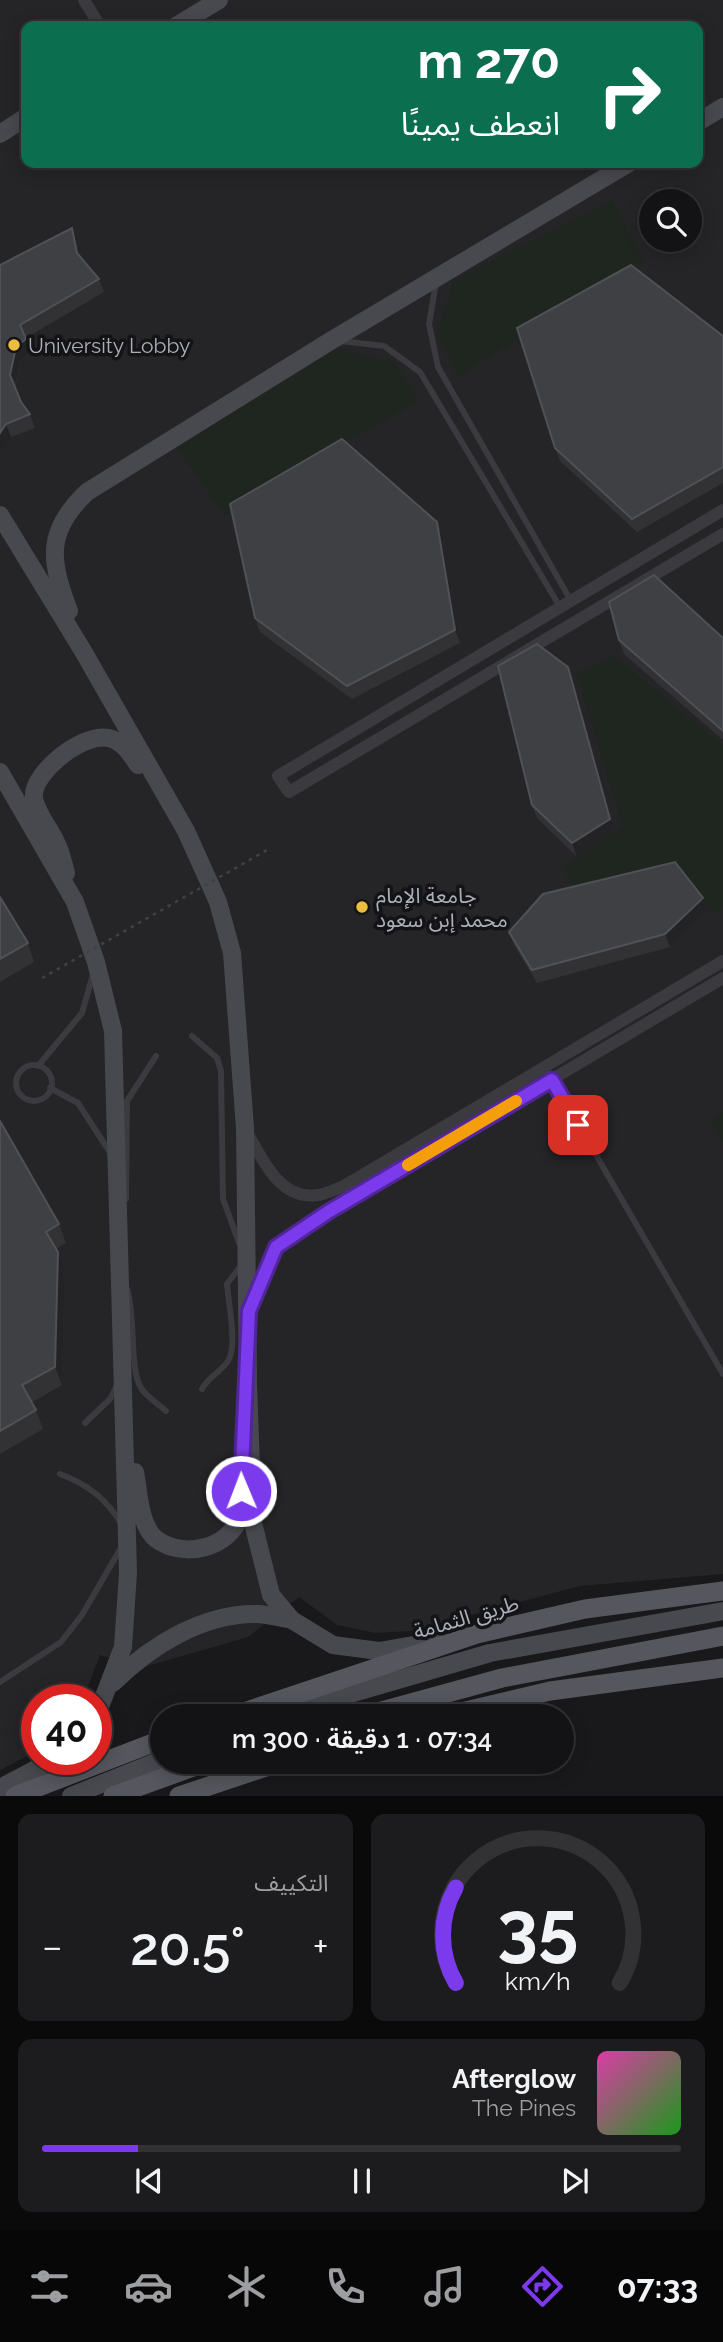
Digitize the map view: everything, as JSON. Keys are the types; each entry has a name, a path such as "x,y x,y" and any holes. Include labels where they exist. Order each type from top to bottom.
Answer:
{"main road":[{"name":"طريق الثمامة","path":"268,1704 477,1634 585,1609 723,1591"},
{"path":"407,1704 502,1678 723,1636"},
{"path":"495,1704 550,1691 722,1668"},
{"path":"15,1796 150,1744"},
{"path":"113,1796 174,1774"},
{"path":"179,1796 245,1774"}],"street":[{"path":"84,0 97,21"},
{"path":"184,21 219,0"},
{"path":"703,119 723,107"},
{"path":"0,134 21,120"},
{"path":"83,651 54,572 55,535 69,509 87,492 332,340 621,168"},
{"path":"723,510 278,776 289,792 723,534"},
{"path":"0,515 83,651 186,831 218,902 232,953 245,1128 248,1383 253,1523 271,1595 292,1620 333,1645 356,1650 379,1651 477,1634"},
{"path":"111,1684 123,1647 128,1537 114,1159 113,1031 96,962 58,845 34,799 36,783 74,746 97,738 112,738 128,750 186,831"},
{"path":"0,772 75,902"},
{"path":"245,1128 270,1173 291,1191 316,1196 344,1186 723,961"},
{"path":"249,1311 276,1247 328,1212 723,978"},
{"path":"126,1443 143,1515 156,1539 177,1548 198,1550 216,1544 233,1530 242,1512 241,1450 248,1383"},
{"path":"315,1704 490,1653 723,1611"},
{"path":"112,1685 139,1657 188,1630 220,1620 258,1614 292,1620"},
{"path":"71,1796 150,1764"},
{"path":"0,1788 25,1775"}],"lane":[{"path":"438,277 429,324 438,367 566,604"},
{"path":"332,340 384,346 420,372 566,604"},
{"path":"38,1066 82,1013 96,962"},
{"path":"191,1036 217,1058 221,1071 223,1199 246,1262 227,1284 233,1343 229,1361 208,1377 202,1389"},
{"path":"156,1056 127,1101 127,1184 119,1264 132,1305 136,1377 144,1392 166,1411"},
{"path":"29,1066 38,1066 49,1074 50,1088 45,1096 36,1100 27,1099 17,1089 16,1080 20,1071 29,1066"},
{"path":"545,1067 723,1374"},
{"path":"50,1088 78,1102 114,1159"},
{"path":"85,1423 110,1399 123,1371"},
{"path":"0,1682 61,1642 82,1615 128,1537 115,1513 90,1488 60,1475"}],"path":[{"path":"43,978 268,849"}],"shaded area":[{"name":"جامعة الإمام محمد إبن سعود","path":"0,0 723,0 723,1574 580,1586 410,1631 376,1633 337,1625 299,1597 248,1637 141,1668 100,1655 89,1684 21,1684 21,1759 0,1770"},
{"path":"612,200 644,260 584,292 572,306 457,377 436,335 453,281"},
{"path":"334,348 396,363 419,401 300,467 281,483 225,515 173,444"},
{"path":"614,656 723,745 723,908 713,914 678,867 575,893 562,865 622,826 576,673"},
{"path":"723,1112 723,1141 710,1120"}],"building":[{"name":"University Lobby","path":"72,228 77,253 99,279 20,325 26,339 16,347 10,375 21,402 30,414 6,424 0,433 0,265"},
{"path":"631,265 723,336 723,467 632,519 555,448 517,328"},
{"path":"342,439 437,522 455,630 347,686 255,618 230,504"},
{"path":"654,575 723,638 723,731 619,640 609,602"},
{"path":"537,644 568,667 610,819 572,843 532,805 498,666"},
{"path":"675,862 703,898 665,934 532,970 509,932 543,894"},
{"path":"0,897 28,943 0,959"},
{"path":"0,1121 59,1224 46,1232 58,1252 55,1367 22,1385 36,1410 0,1431"}],"slow traffic":[{"path":"408,1165 516,1101"}],"place":[{"name":"University Lobby","path":"14,345"},
{"name":"جامعة الإمام محمد إبن سعود","path":"362,907"}],"route":[{"path":"241,1491 241,1450 248,1383 249,1311 276,1247 328,1212 552,1080 578,1125"}]}
